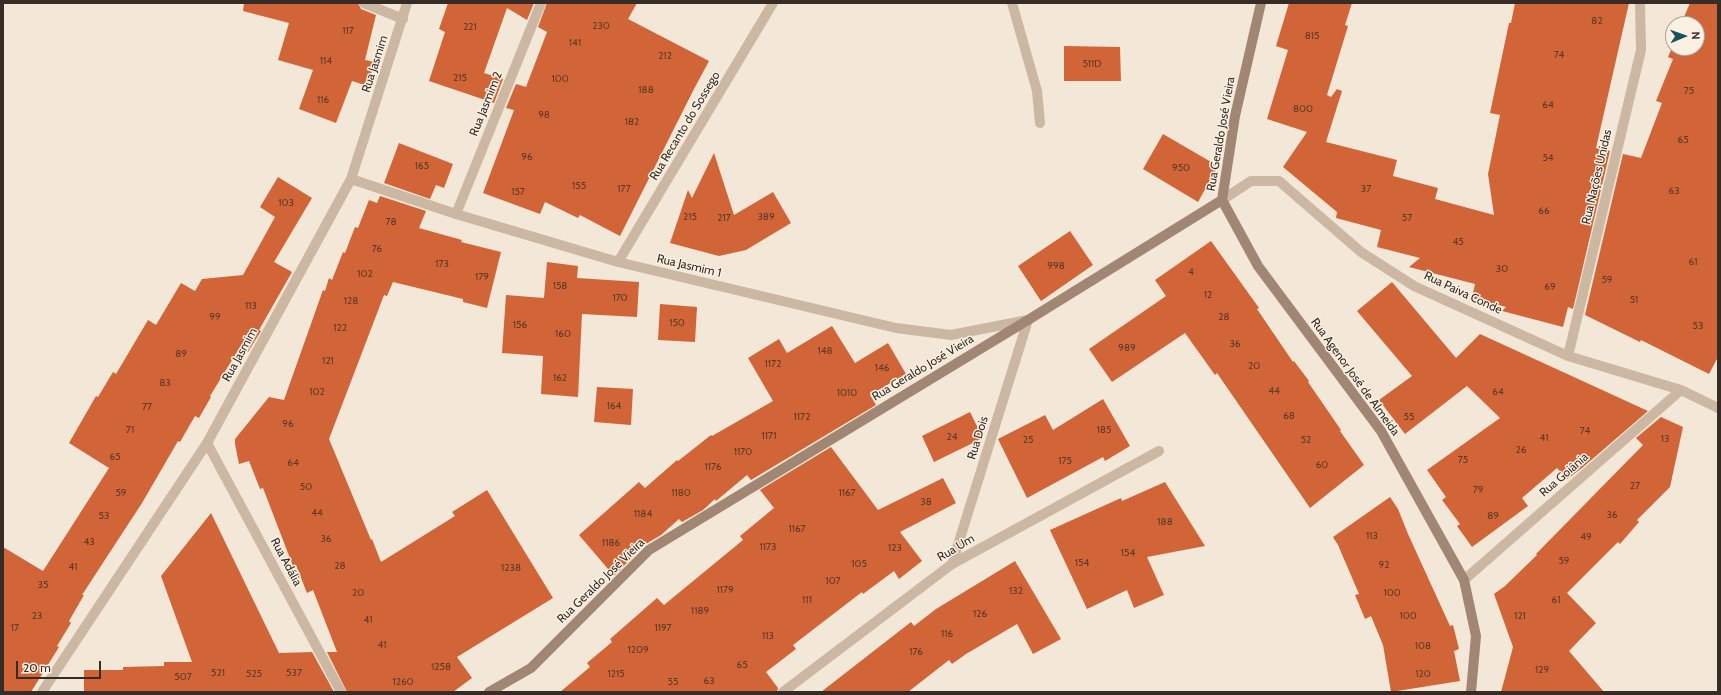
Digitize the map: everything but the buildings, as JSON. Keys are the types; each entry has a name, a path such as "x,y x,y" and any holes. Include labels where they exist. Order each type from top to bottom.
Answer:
{"street":[{"path":"364,3 403,19"},
{"name":"Rua Jasmim","path":"42,692 207,443 351,179 407,3"},
{"name":"Rua Jasmim 2","path":"456,214 541,3"},
{"name":"Rua Recanto do Sossego","path":"618,262 773,3"},
{"path":"1012,3 1037,91 1040,123"},
{"name":"Rua Geraldo José Vieira","path":"489,692 531,668 649,550 1028,320 1222,200 1235,116 1261,3"},
{"name":"Rua Nações Unidas","path":"1568,356 1641,50 1640,3"},
{"name":"Rua Jasmim 1","path":"351,179 456,214 618,262 896,328 951,335 1028,320"},
{"name":"Rua Paiva Conde","path":"1222,200 1251,181 1279,181 1361,252 1414,286 1568,356 1681,390 1718,408"},
{"name":"Rua Agenor José de Almeida","path":"1222,200 1258,266 1381,431 1464,580 1476,636 1471,692"},
{"name":"Rua Dois","path":"952,564 1028,320"},
{"name":"Rua Goiânia","path":"1464,580 1681,390"},
{"name":"Rua Adália","path":"207,443 341,692"},
{"name":"Rua Um","path":"783,692 952,564 1159,451"}]}
